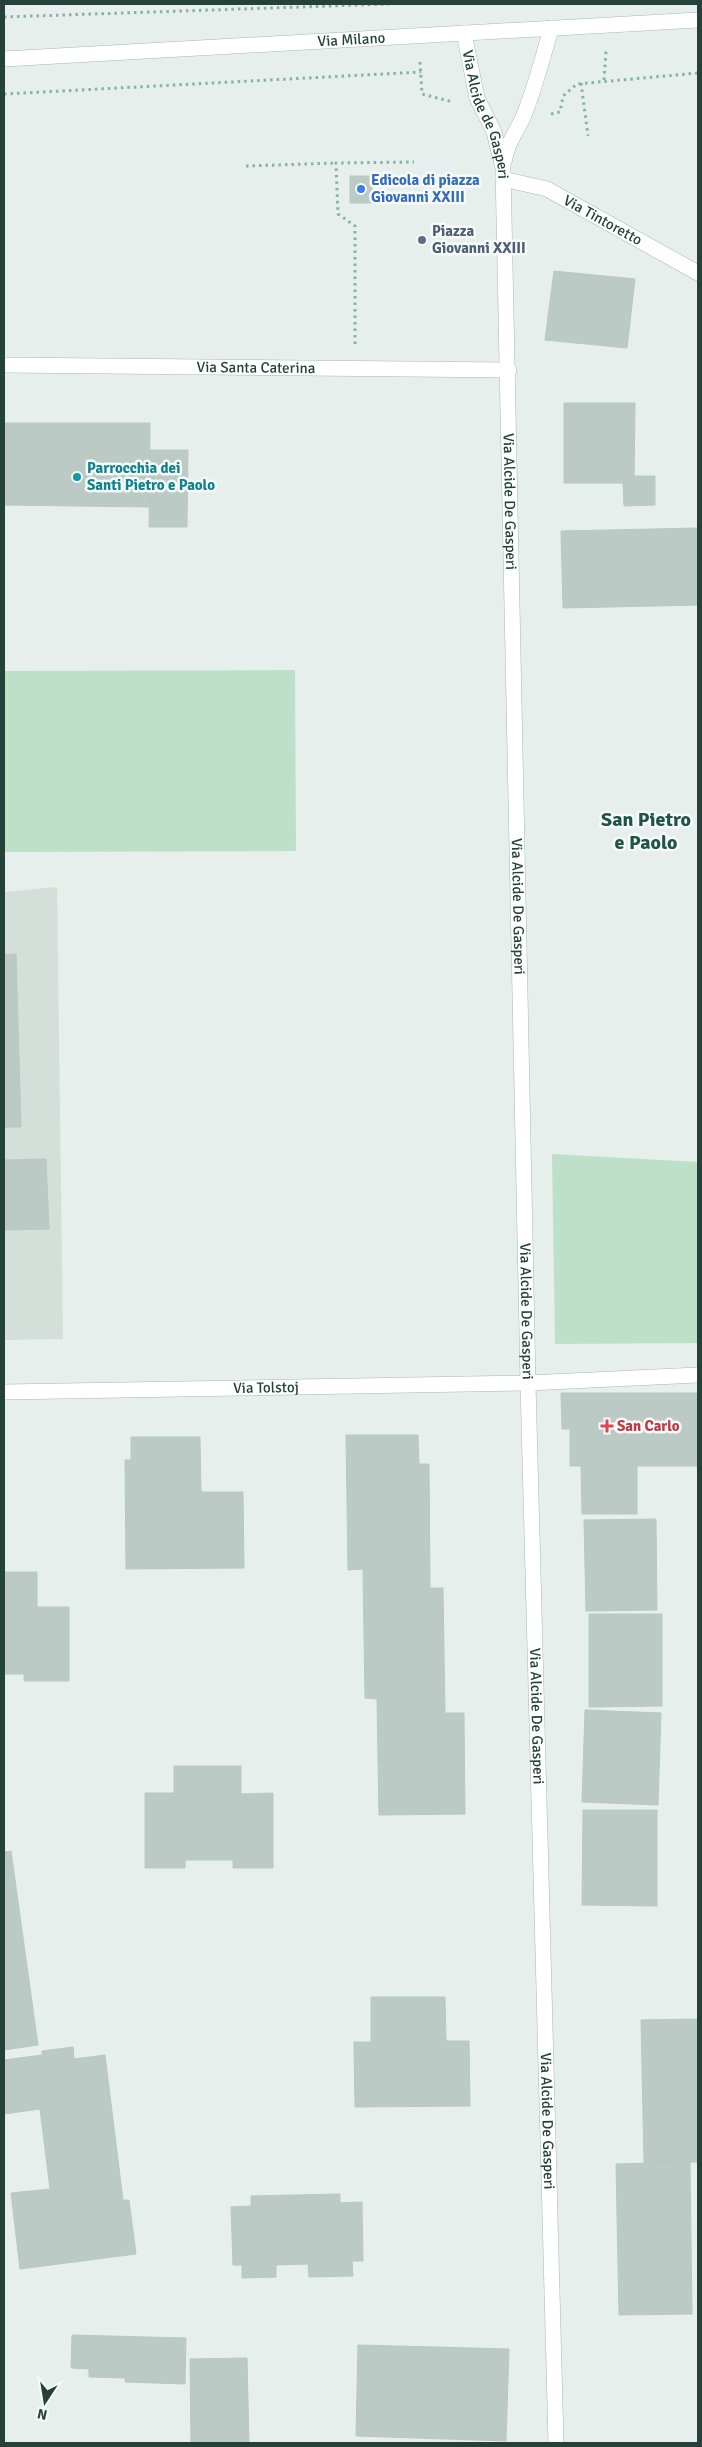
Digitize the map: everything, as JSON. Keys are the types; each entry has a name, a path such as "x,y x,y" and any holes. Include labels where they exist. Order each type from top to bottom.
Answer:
{"street":[{"name":"Via Milano","path":"4,59 698,20"},
{"name":"Via Alcide de Gasperi","path":"503,174 507,147 523,118 537,81 551,28"},
{"name":"Via Alcide de Gasperi","path":"464,33 477,98 494,132 503,174"},
{"name":"Via Tintoretto","path":"503,174 547,189 698,272"},
{"name":"Via Alcide De Gasperi","path":"503,174 509,370 528,1383 556,2443"},
{"name":"Via Santa Caterina","path":"4,365 509,370"},
{"name":"Via Tolstoj","path":"4,1392 528,1383 698,1374"}],"path":[{"path":"4,17 389,4"},
{"path":"420,57 422,94"},
{"path":"4,94 421,72"},
{"path":"551,114 560,112 563,96 569,89 581,83 698,73"},
{"path":"581,83 588,136"},
{"path":"246,166 414,162"},
{"path":"336,163 338,214 355,226 355,368"}],"shaded area":[{"path":"57,887 63,1339 4,1340 4,892"}],"green space":[{"path":"295,670 296,851 4,852 4,671"},
{"path":"552,1154 698,1162 698,1343 555,1344"}],"building":[{"name":"Edicola di piazza Giovanni XXIII","path":"350,176 372,176 372,203 350,203"},
{"path":"554,271 635,279 627,348 545,340"},
{"path":"564,403 635,403 634,483 564,483"},
{"name":"Parrocchia dei Santi Pietro e Paolo","path":"4,423 150,423 149,507 4,505"},
{"path":"150,450 188,450 187,527 149,527"},
{"path":"634,476 655,476 655,505 624,506 623,483 634,483"},
{"path":"698,528 698,605 563,608 561,531"},
{"path":"16,954 21,1127 4,1127 4,955"},
{"path":"46,1159 49,1229 4,1230 4,1160"},
{"path":"561,1393 698,1393 698,1466 637,1466 637,1514 582,1514 581,1466 570,1466 570,1429 562,1429"},
{"path":"346,1435 418,1435 419,1464 429,1464 430,1588 443,1588 445,1713 464,1713 465,1814 379,1815 377,1699 365,1698 363,1569 348,1570"},
{"path":"131,1437 200,1437 201,1492 243,1492 244,1568 126,1569 125,1460 131,1460"},
{"path":"656,1519 657,1610 586,1611 584,1520"},
{"path":"4,1572 37,1572 37,1607 69,1607 69,1681 24,1681 24,1674 4,1674"},
{"path":"589,1614 662,1614 662,1706 589,1707"},
{"path":"585,1710 661,1713 658,1805 582,1802"},
{"path":"174,1766 241,1766 241,1794 273,1793 273,1868 233,1868 233,1860 185,1860 185,1868 145,1868 145,1793 174,1793"},
{"path":"583,1810 657,1810 657,1906 582,1905"},
{"path":"11,1851 38,2045 4,2050 4,1852"},
{"path":"371,1997 445,1997 446,2041 469,2041 470,2106 355,2107 354,2042 371,2042"},
{"path":"698,2019 698,2162 644,2163 641,2020"},
{"path":"73,2047 74,2059 105,2055 123,2200 129,2200 136,2254 20,2269 11,2193 50,2189 40,2109 4,2114 4,2060 42,2055 42,2051"},
{"path":"690,2162 692,2314 619,2315 616,2164"},
{"path":"340,2194 340,2203 362,2202 363,2261 352,2261 353,2276 309,2277 308,2264 276,2265 276,2277 242,2278 242,2265 233,2265 231,2207 251,2206 251,2196"},
{"path":"72,2335 186,2338 185,2384 125,2382 125,2378 89,2377 89,2369 71,2368"},
{"path":"358,2345 509,2349 506,2441 356,2436"},
{"path":"247,2358 249,2443 191,2443 190,2359"}],"place":[{"name":"Edicola di piazza Giovanni XXIII","path":"361,189"},
{"name":"Piazza Giovanni XXIII","path":"422,240"},
{"name":"Parrocchia dei Santi Pietro e Paolo","path":"77,477"},
{"name":"San Carlo","path":"607,1426"}],"district":[{"name":"San Pietro e Paolo","path":"646,830"}]}
